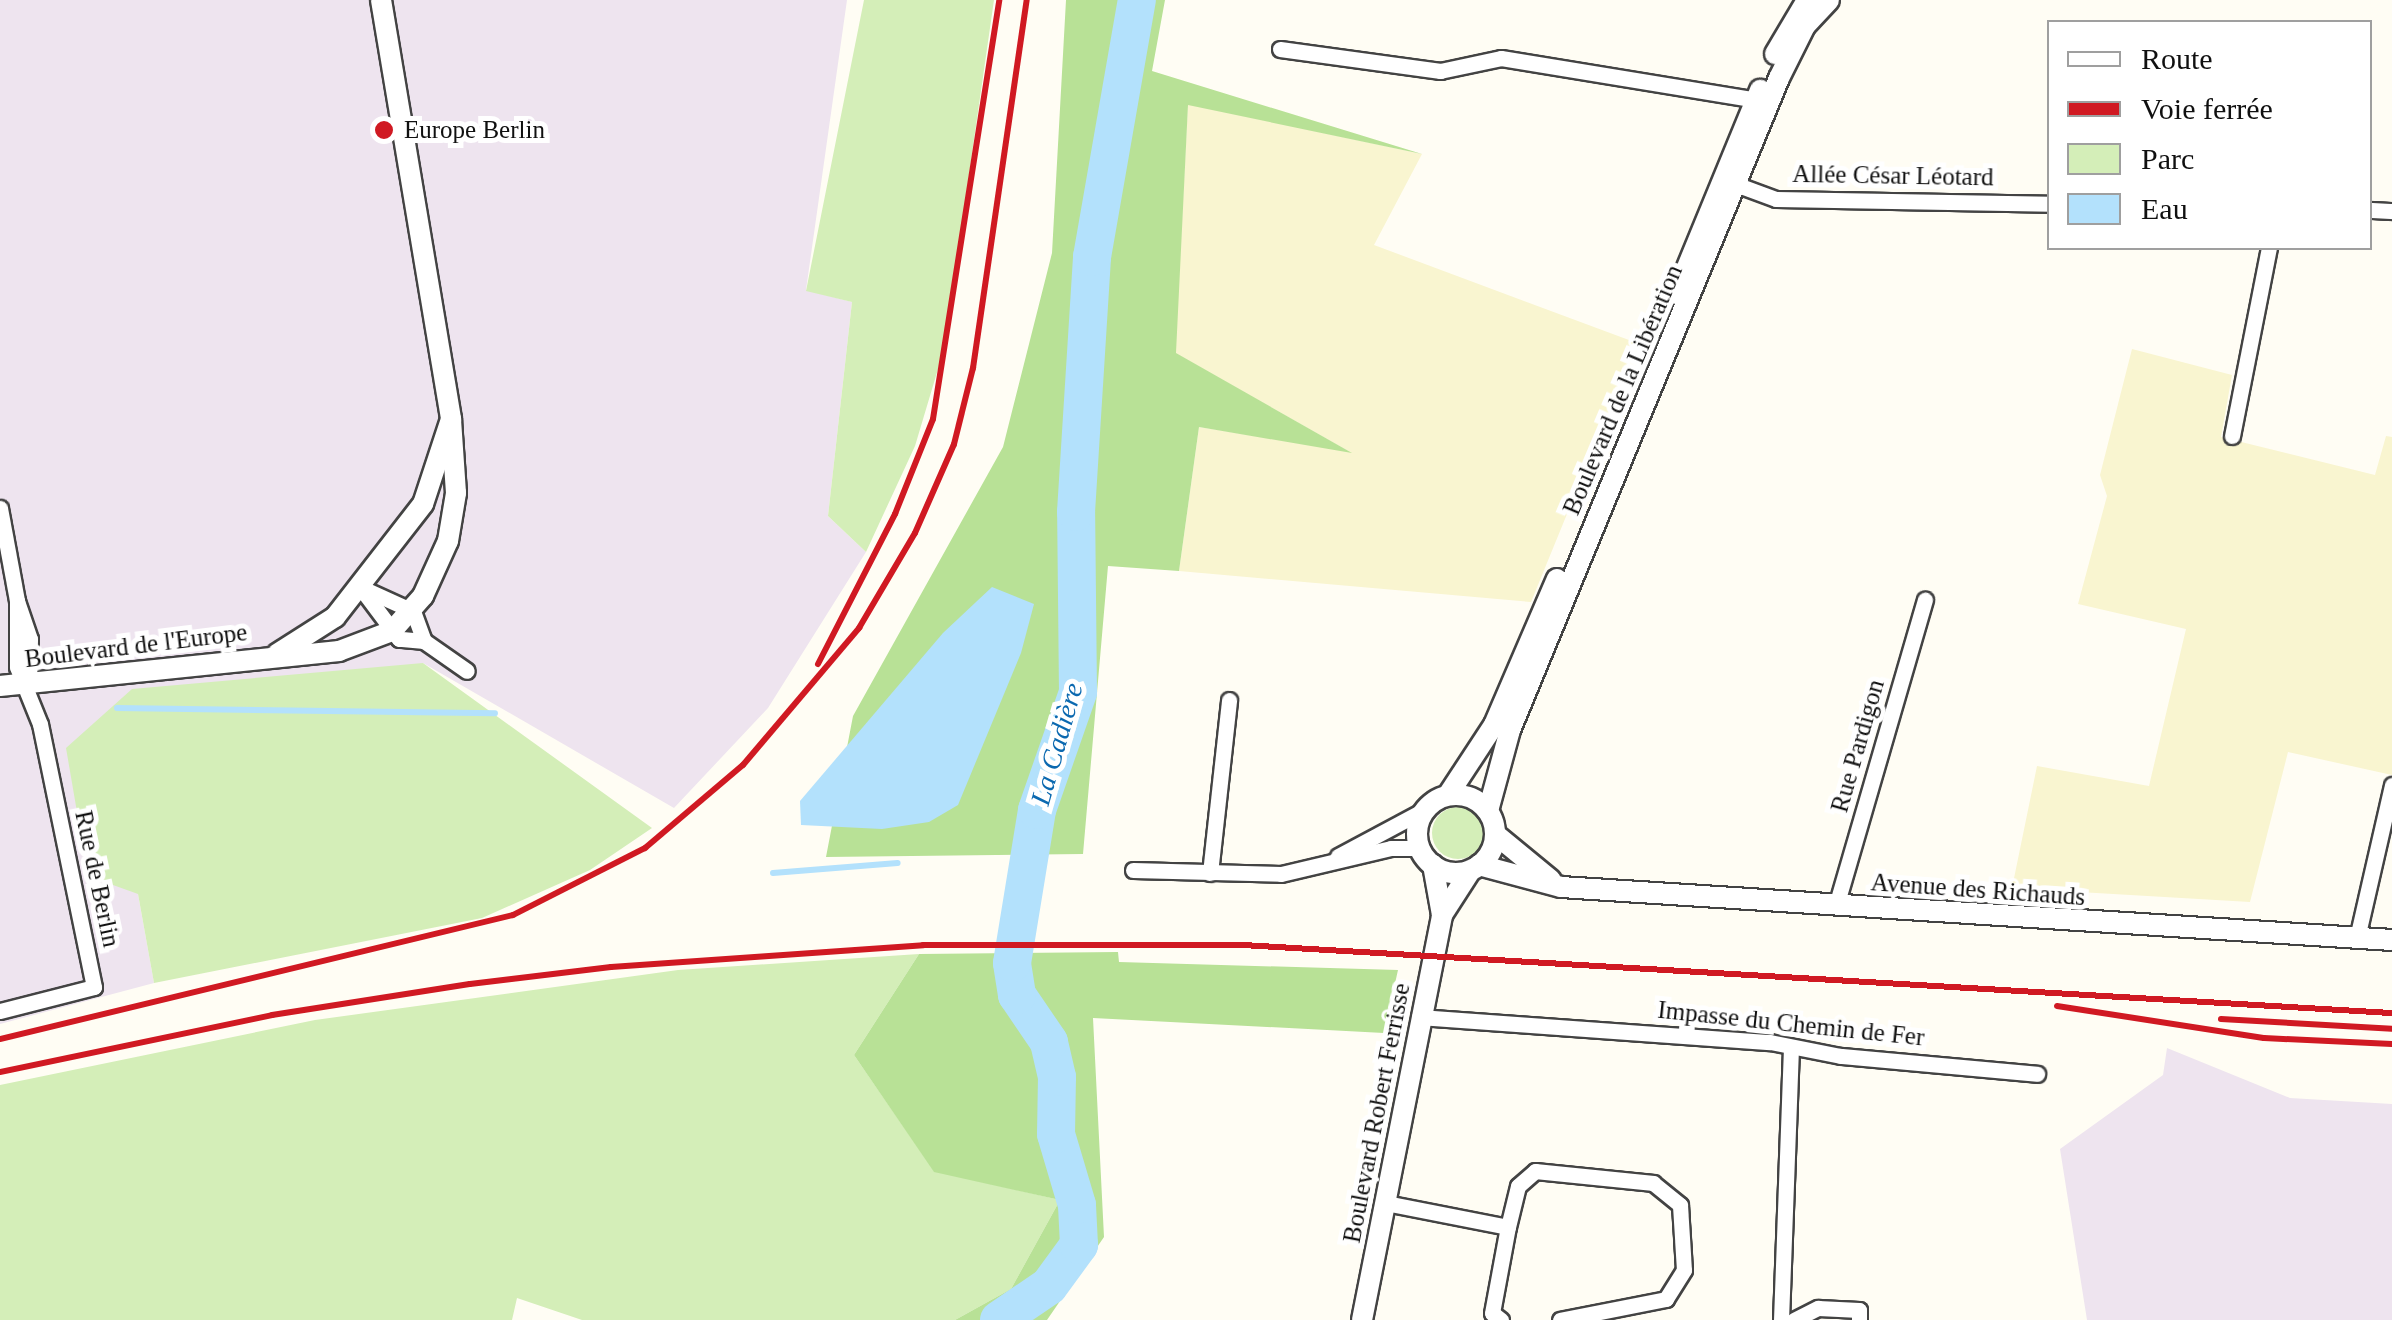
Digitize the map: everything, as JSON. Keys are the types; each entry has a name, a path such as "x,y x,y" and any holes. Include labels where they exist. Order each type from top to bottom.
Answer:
{"street":[{"name":"Boulevard de l'Europe","path":"0,686 29,686 278,654 339,651 392,631 413,611 441,559 454,514 451,419 381,0"},
{"name":"Boulevard de la Libération","path":"1488,811 1510,730 1762,102 1807,0"},
{"name":"Boulevard de la Libération","path":"1762,102 1795,42 1828,0"},
{"path":"1280,50 1440,71 1501,58 1762,102"},
{"name":"Boulevard de la Libération","path":"1448,795 1494,725 1730,182"},
{"name":"Allée César Léotard","path":"1730,182 1776,199 2047,204"},
{"path":"2232,436 2269,250"},
{"name":"Boulevard de l'Europe","path":"278,654 321,629 360,587 423,504 451,419"},
{"name":"Rue de Berlin","path":"0,508 16,601 30,639 29,686 94,987 0,1011"},
{"path":"360,587 413,611 424,641 467,671"},
{"path":"360,587 392,631 408,643 424,641"},
{"name":"Rue Pardigon","path":"1836,906 1925,600"},
{"path":"1210,873 1229,700"},
{"path":"2358,938 2392,785"},
{"path":"1330,861 1448,795 1470,797 1488,811 1495,834 1561,887"},
{"path":"1426,809 1426,857"},
{"path":"1133,870 1281,874 1330,861 1426,857 1451,873 1475,868 1495,834"},
{"name":"Boulevard Robert Ferrisse","path":"1426,857 1442,915"},
{"name":"Avenue des Richauds","path":"1475,868 1561,887 2392,940"},
{"name":"Boulevard Robert Ferrisse","path":"1362,1320 1442,915 1475,868"},
{"name":"Impasse du Chemin de Fer","path":"1420,1017 1790,1047 2037,1074"},
{"path":"1781,1320 1790,1047"},
{"path":"1501,1320 1492,1313 1508,1227 1518,1186 1535,1171 1654,1183 1680,1205 1684,1270 1666,1300 1560,1320"},
{"path":"1386,1203 1508,1227"},
{"path":"1794,1320 1818,1308 1858,1310 1859,1320"}],"shaded area":[{"path":"0,0 847,0 806,290 852,302 828,516 866,552 768,708 674,808 423,663 138,894 154,983 0,1024"},
{"path":"1188,104 1422,154 1374,245 1637,343 1531,602 1179,571 1199,427 1348,451 1175,353"},
{"path":"2132,349 2232,375 2221,437 2375,475 2386,436 2392,437 2392,775 2288,752 2250,902 2012,888 2037,766 2149,786 2186,629 2078,604 2107,496 2100,475"},
{"path":"2167,1048 2290,1098 2392,1104 2392,1320 2087,1320 2060,1149 2163,1075"}],"green space":[{"path":"864,0 994,0 944,349 915,446 866,552 828,516 852,302 806,291"},
{"path":"1066,0 1165,0 1152,71 1422,154 1188,105 1176,353 1352,453 1199,427 1179,571 1108,566 1083,854 826,857 853,716 1003,447 1052,253"},
{"path":"423,663 652,828 590,870 482,918 154,983 138,894 88,876 66,748 132,689"},
{"path":"1458,807 1476,815 1484,833 1476,851 1458,859 1440,851 1432,833 1440,815"},
{"path":"1118,952 1119,962 1398,970 1384,1033 1093,1018 1104,1237 1047,1320 955,1320 1011,1289 1060,1200 934,1172 854,1055 919,954"},
{"path":"919,954 854,1055 934,1171 1060,1200 1011,1289 955,1320 582,1320 517,1298 512,1320 0,1320 0,1085 315,1020 678,970"}],"water":[{"path":"992,587 1034,604 1021,653 958,805 929,822 882,829 801,825 800,801 943,633"}],"waterway":[{"name":"La Cadière","path":"999,1320 1049,1286 1079,1245 1077,1205 1056,1134 1057,1077 1049,1042 1017,995 1012,963 1037,810 1078,692 1076,512 1092,257 1137,0"},
{"path":"117,708 495,713"},
{"path":"773,873 898,863"}],"railway":[{"path":"818,664 895,514 933,419 999,0"},
{"path":"0,1039 513,915 645,848 743,765 859,628 915,533 954,444 973,368 1027,0"},
{"path":"0,1072 272,1015 470,984 611,967 923,945 1243,945 2392,1013"},
{"path":"2057,1006 2264,1038 2392,1044"},
{"path":"2221,1019 2392,1029"}],"place":[{"name":"Europe Berlin","path":"384,130"}]}
